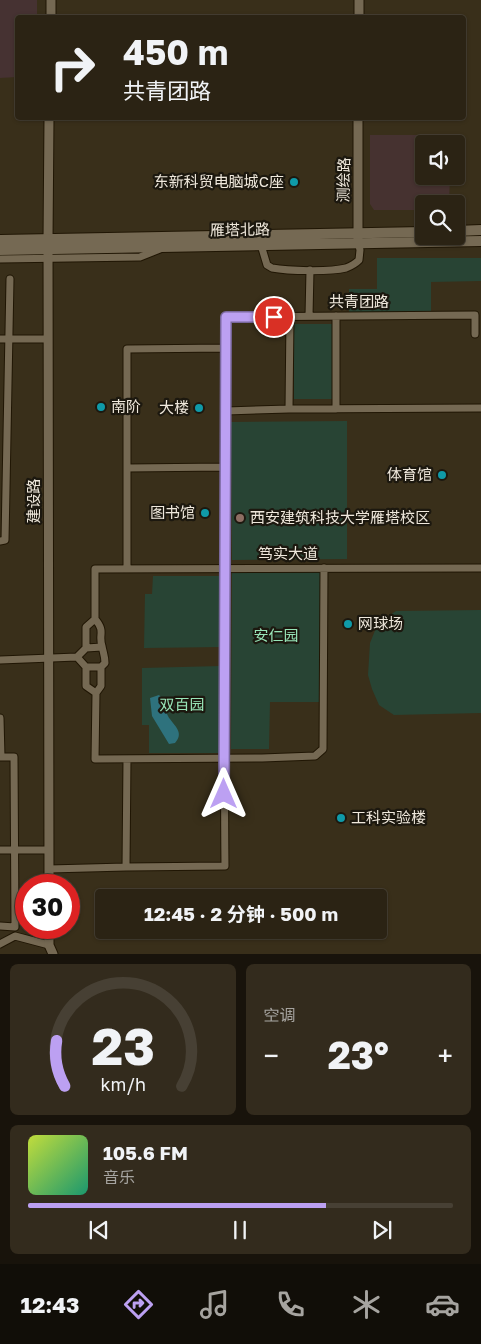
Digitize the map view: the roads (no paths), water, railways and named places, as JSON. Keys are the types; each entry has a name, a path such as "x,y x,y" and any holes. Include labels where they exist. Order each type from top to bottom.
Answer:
{"main road":[{"path":"465,231 481,230"},
{"name":"雁塔北路","path":"0,250 261,245 415,233"},
{"name":"雁塔北路","path":"0,240 48,249 358,237 481,241"}],"street":[{"path":"51,0 51,15"},
{"path":"359,15 360,0"},
{"name":"建设路","path":"49,120 49,874"},
{"name":"测绘路","path":"358,120 358,237"},
{"path":"261,245 267,265 272,268 310,270 342,268 355,264 359,260 358,237"},
{"path":"0,259 48,249"},
{"path":"309,316 310,270"},
{"path":"0,540 5,540 10,279"},
{"name":"共青团路","path":"226,348 226,317 475,315 475,334"},
{"path":"336,316 336,408"},
{"path":"289,409 290,317"},
{"path":"0,339 48,339"},
{"path":"49,869 225,866 226,348 127,349 127,568"},
{"path":"226,411 336,408 481,408"},
{"path":"127,468 226,467"},
{"path":"86,648 86,627 95,619 101,626 105,663 101,667 102,686 96,694 95,759 315,756 323,749 324,568"},
{"name":"笃实大道","path":"95,619 94,569 481,568"},
{"path":"0,660 76,657 86,648 102,647"},
{"path":"76,657 86,667 86,686 96,694"},
{"path":"86,667 101,667"},
{"path":"0,718 1,757 14,757 15,927 0,926"},
{"path":"126,867 127,759"},
{"path":"0,850 49,850"},
{"path":"0,944 16,936 49,945"},
{"path":"49,939 52,954"}],"water":[{"path":"159,695 165,703 169,718 178,731 178,739 175,743 169,744 152,716 150,698"}],"place":[{"name":"东新科贸电脑城C座","path":"294,182"},
{"name":"南阶","path":"101,407"},
{"name":"大楼","path":"199,408"},
{"name":"体育馆","path":"442,475"},
{"name":"图书馆","path":"205,513"},
{"name":"西安建筑科技大学雁塔校区","path":"240,518"},
{"name":"网球场","path":"348,624"},
{"name":"工科实验楼","path":"341,818"}],"park label":[{"name":"安仁园","path":"276,636"},
{"name":"双百园","path":"182,705"}]}
